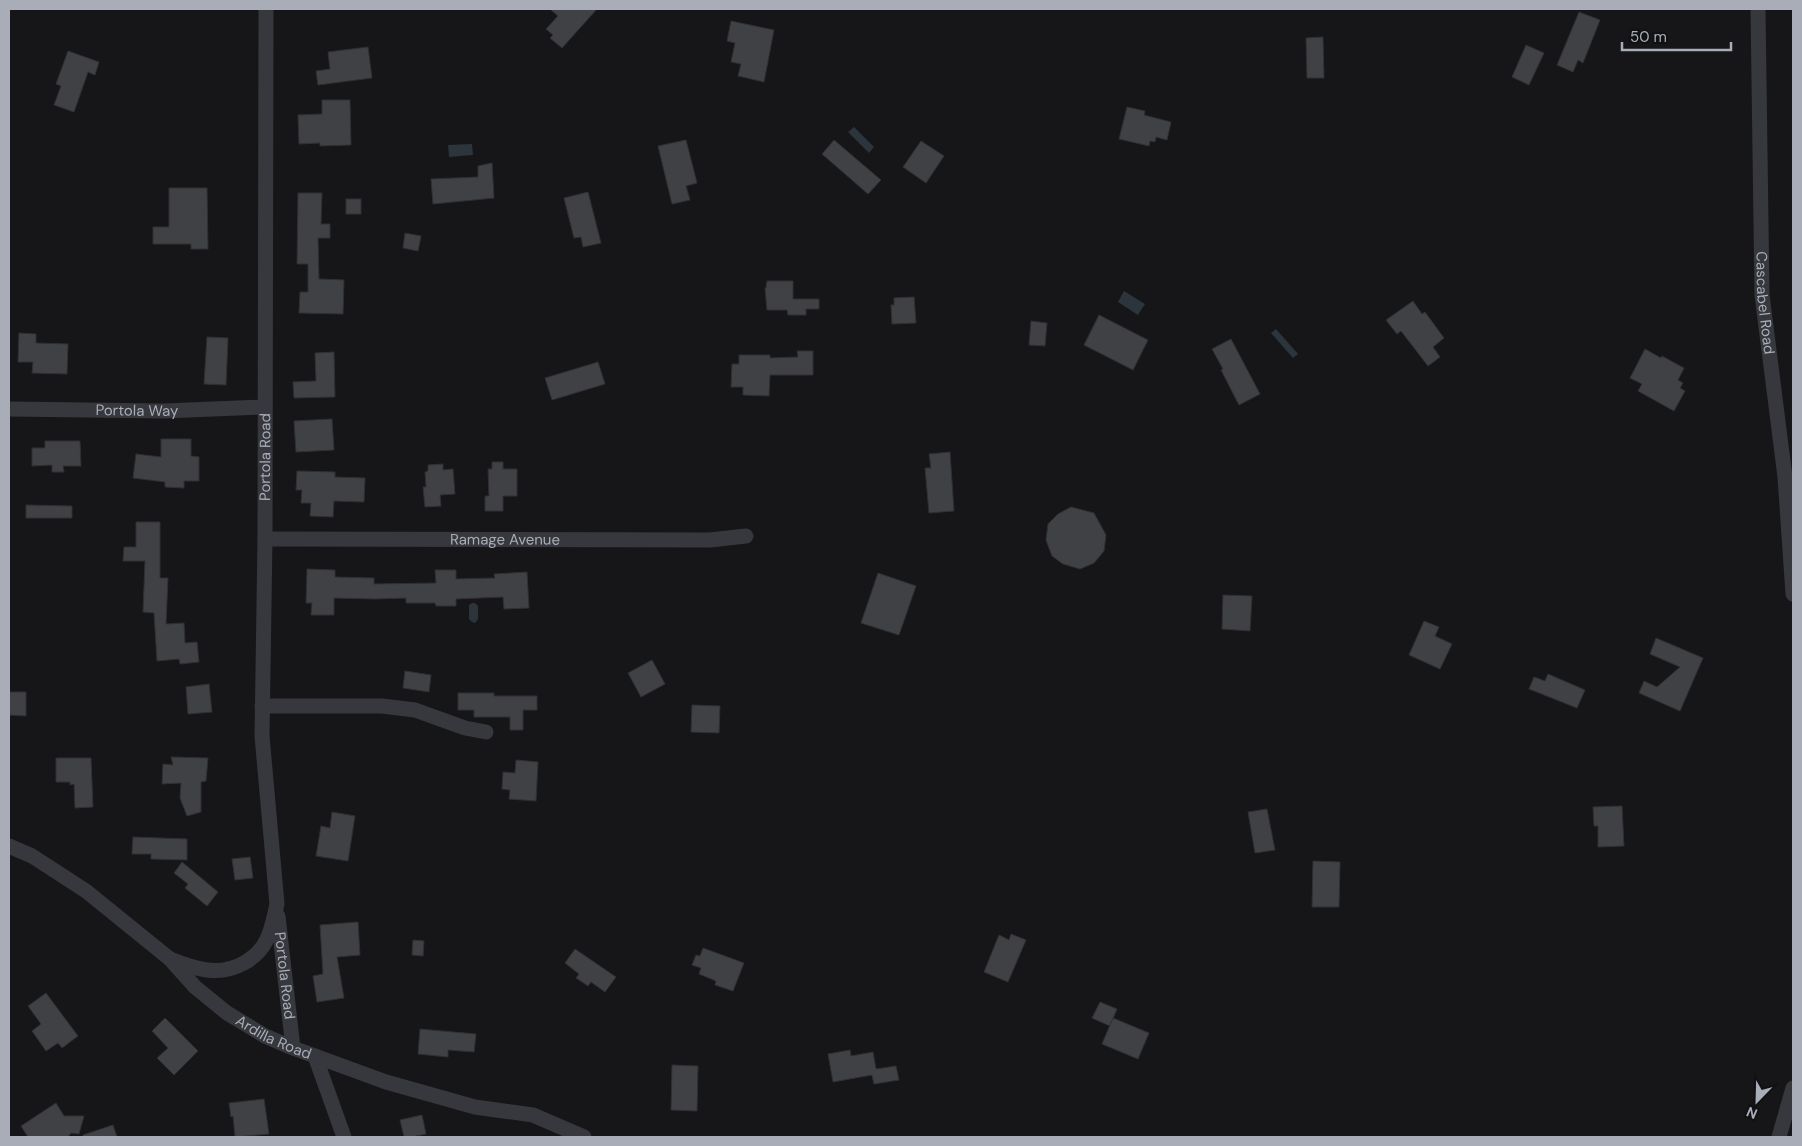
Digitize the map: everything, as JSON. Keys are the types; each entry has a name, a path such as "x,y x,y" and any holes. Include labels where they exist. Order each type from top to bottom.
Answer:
{"street":[{"name":"Portola Road","path":"266,9 265,539 262,736 277,904 293,1048"},
{"name":"Cascabel Road","path":"1758,9 1762,295 1785,477 1793,594"},
{"name":"Portola Way","path":"9,409 164,411 264,407"},
{"name":"Ramage Avenue","path":"265,539 690,540 746,536"},
{"path":"262,706 382,706 415,710 466,728 486,732"},
{"name":"Ardilla Road","path":"9,846 32,856 86,891 170,959 195,987 227,1013 265,1036 293,1048 414,1091 475,1107 533,1115 584,1137"},
{"name":"Portola Road","path":"170,959 188,967 212,971 224,971 237,967 258,952 266,942 273,924 277,904"},
{"path":"315,1056 344,1137"},
{"path":"1779,1137 1793,1088"}],"shaded area":[{"path":"854,127 874,147 869,153 848,132"},
{"path":"472,144 473,155 449,157 448,145"},
{"path":"1124,291 1145,304 1138,315 1118,302"},
{"path":"1276,329 1298,354 1293,358 1271,333"},
{"path":"472,603 478,606 478,619 475,623 469,619 469,605"}],"building":[{"path":"550,9 597,9 562,48 550,38 553,35 546,29 558,16"},
{"path":"1579,12 1600,20 1583,63 1578,60 1573,72 1557,65"},
{"path":"731,21 774,30 764,82 738,76 741,64 731,62 735,43 727,41"},
{"path":"1323,37 1324,78 1307,78 1306,38"},
{"path":"1526,45 1544,53 1529,85 1512,77"},
{"path":"368,47 372,78 318,85 316,71 330,69 328,52"},
{"path":"68,51 99,62 95,75 88,72 74,112 54,105 61,86 56,84"},
{"path":"322,100 350,100 351,145 320,146 320,143 299,144 298,115 322,114"},
{"path":"1127,107 1145,111 1144,115 1171,122 1167,140 1156,137 1155,142 1150,141 1149,146 1119,139"},
{"path":"686,140 697,183 686,186 690,200 672,204 658,146"},
{"path":"834,140 881,180 868,194 822,154"},
{"path":"921,141 944,156 926,183 903,167"},
{"path":"492,163 494,198 433,204 431,179 478,177 478,166"},
{"path":"169,188 207,188 208,249 191,249 191,244 153,244 153,227 169,227"},
{"path":"588,192 601,243 583,247 581,237 574,238 564,198"},
{"path":"298,193 322,193 321,224 330,224 330,238 318,238 319,279 344,280 343,314 299,313 300,292 308,292 308,264 297,264"},
{"path":"346,199 361,199 361,214 346,214"},
{"path":"405,233 421,236 418,251 403,248"},
{"path":"767,281 793,281 793,299 819,299 819,309 806,309 806,315 788,315 787,310 767,310 765,288"},
{"path":"914,297 916,323 892,324 891,305 894,305 894,298"},
{"path":"1413,301 1422,314 1425,312 1444,338 1433,347 1440,357 1428,366 1401,331 1397,334 1386,320"},
{"path":"1099,315 1148,340 1133,370 1084,345"},
{"path":"1031,321 1047,323 1045,346 1029,345"},
{"path":"19,333 36,334 36,343 68,344 67,374 32,373 33,362 18,362"},
{"path":"207,337 228,338 226,385 204,384"},
{"path":"1231,339 1260,394 1239,405 1212,349"},
{"path":"1645,349 1684,368 1678,380 1683,383 1680,388 1685,391 1674,411 1638,391 1642,384 1630,378"},
{"path":"797,351 813,351 813,375 770,375 769,396 743,395 743,387 731,387 732,364 739,364 739,355 770,355 770,358 798,357"},
{"path":"334,352 335,397 294,398 293,382 316,381 315,353"},
{"path":"598,362 605,384 552,400 545,378"},
{"path":"332,419 334,450 296,452 294,421"},
{"path":"161,439 191,439 191,456 199,457 199,481 184,481 184,488 165,487 165,482 133,478 136,454 161,457"},
{"path":"45,441 80,441 81,466 63,466 64,472 52,472 52,465 32,466 32,448 45,448"},
{"path":"950,452 954,511 929,513 925,468 931,468 929,454"},
{"path":"492,462 503,462 503,469 517,469 517,496 503,496 503,511 485,511 485,496 489,496 488,469 492,469"},
{"path":"443,464 443,470 453,469 455,494 440,495 441,506 425,507 423,487 426,487 425,472 428,471 428,465"},
{"path":"297,471 335,472 335,477 365,478 364,502 334,501 333,517 310,516 311,503 301,503 302,490 296,490"},
{"path":"26,505 72,506 72,518 26,518"},
{"path":"1071,507 1094,513 1106,535 1104,551 1094,563 1080,569 1063,564 1052,556 1046,540 1048,524 1058,514"},
{"path":"136,522 160,522 160,578 168,578 166,624 184,623 185,643 197,642 199,662 180,664 179,659 157,661 154,613 143,612 145,561 123,561 124,547 136,547"},
{"path":"307,569 335,570 335,577 374,578 374,584 436,583 435,570 456,570 456,579 495,578 494,574 527,572 529,608 504,609 503,597 456,599 456,606 436,606 435,603 406,603 406,598 334,598 334,615 311,615 312,603 306,603"},
{"path":"878,573 916,586 899,635 861,623"},
{"path":"1223,595 1252,596 1250,631 1222,629"},
{"path":"1424,621 1439,627 1435,636 1452,644 1440,669 1409,655"},
{"path":"1656,638 1703,658 1680,711 1639,693 1644,681 1657,687 1680,667 1650,654"},
{"path":"652,660 665,684 641,697 628,673"},
{"path":"405,671 431,675 429,692 403,688"},
{"path":"1548,674 1585,690 1577,708 1529,689 1534,677 1545,681"},
{"path":"209,684 212,712 188,714 186,687"},
{"path":"9,692 26,692 26,716 9,715"},
{"path":"458,693 494,693 494,696 537,696 537,710 523,710 523,730 510,730 510,717 474,717 474,710 458,710"},
{"path":"692,705 720,706 719,733 691,732"},
{"path":"171,757 208,758 206,781 201,782 201,812 187,816 180,798 181,783 162,784 163,764 173,765"},
{"path":"56,758 91,758 93,807 75,808 74,784 70,785 70,782 56,782"},
{"path":"516,760 538,762 536,801 509,799 510,790 502,789 503,772 515,773"},
{"path":"1622,806 1624,846 1598,847 1598,826 1594,826 1593,807"},
{"path":"1267,809 1275,850 1255,853 1248,812"},
{"path":"332,812 355,816 348,861 316,856 321,826 330,828"},
{"path":"133,837 187,839 187,860 151,859 151,854 132,854"},
{"path":"250,857 253,878 235,880 232,859"},
{"path":"1313,861 1340,862 1339,907 1312,907"},
{"path":"182,862 218,892 207,906 185,888 188,884 174,873"},
{"path":"358,922 360,955 337,957 344,998 317,1002 313,976 323,974 320,925"},
{"path":"1011,934 1026,940 1008,982 984,972 999,935 1009,940"},
{"path":"413,940 424,941 423,956 412,955"},
{"path":"703,948 744,963 733,991 715,985 716,981 699,974 701,968 692,965 696,955 700,956"},
{"path":"575,949 616,977 605,992 591,982 588,986 576,978 579,974 565,963"},
{"path":"46,993 78,1036 62,1048 58,1043 46,1051 32,1031 41,1024 28,1006"},
{"path":"1100,1002 1117,1009 1110,1026 1092,1018"},
{"path":"165,1018 198,1051 174,1075 157,1058 168,1048 152,1031"},
{"path":"1113,1018 1149,1033 1138,1059 1102,1044"},
{"path":"420,1029 476,1034 474,1052 448,1050 448,1057 418,1054"},
{"path":"850,1050 851,1056 873,1052 876,1069 896,1066 899,1080 874,1084 872,1075 833,1082 828,1054"},
{"path":"672,1065 698,1066 697,1111 671,1110"},
{"path":"264,1099 269,1134 235,1137 233,1116 231,1117 229,1103"},
{"path":"56,1103 64,1116 84,1116 79,1134 71,1133 68,1137 28,1137 21,1126"},
{"path":"422,1115 426,1134 417,1137 404,1137 400,1120"},
{"path":"113,1125 117,1137 83,1137 83,1135"}]}
